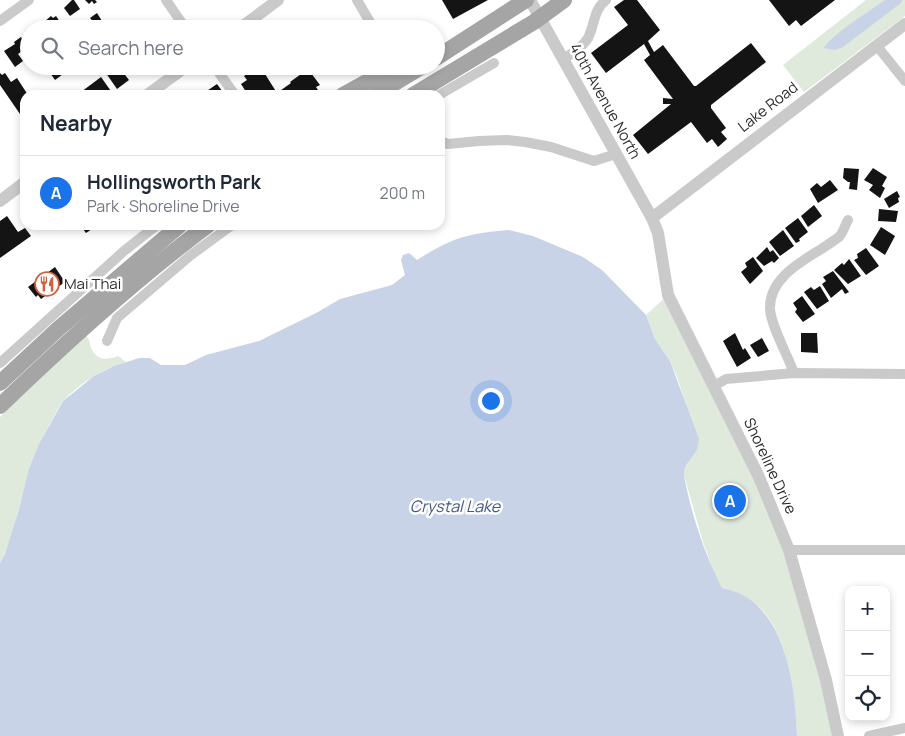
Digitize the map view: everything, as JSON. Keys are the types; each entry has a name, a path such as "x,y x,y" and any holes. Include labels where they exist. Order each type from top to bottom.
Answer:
{"main road":[{"path":"445,53 526,0"},
{"path":"421,90 540,17 564,0"},
{"path":"445,50 453,48"},
{"path":"352,90 381,75"},
{"path":"383,90 408,75"},
{"path":"0,383 58,329 174,230"},
{"path":"0,406 105,308 202,230"}],"street":[{"path":"0,21 29,0"},
{"path":"166,0 180,20"},
{"path":"251,20 278,0"},
{"path":"357,0 369,20"},
{"name":"40th Avenue North","path":"530,0 652,218"},
{"path":"564,59 585,43 597,10 606,0"},
{"name":"Lake Road","path":"652,218 905,24"},
{"path":"877,46 905,81"},
{"path":"445,92 494,63"},
{"path":"154,90 175,75"},
{"path":"221,75 231,90"},
{"path":"445,143 480,140 525,142 551,147 594,161 616,154"},
{"path":"0,201 20,186"},
{"name":"Shoreline Drive","path":"652,218 658,233 668,295 759,477 790,550 826,680 838,736"},
{"path":"794,374 772,320 770,309 772,293 780,279 788,271 839,237 848,220"},
{"path":"0,363 124,251 151,230"},
{"path":"107,341 117,318 191,255 225,230"},
{"path":"714,386 726,379 794,374 905,374"},
{"path":"790,550 905,550"},
{"path":"869,736 905,728"}],"shaded area":[{"path":"866,0 905,0 905,16 804,92 783,65"},
{"path":"668,295 789,550 838,736 797,736 789,670 779,637 761,609 736,593 722,588 714,573 684,475 685,467 697,450 686,404 670,361 655,339 646,315"},
{"path":"85,335 94,354 100,358 107,359 118,356 126,362 109,368 85,382 71,393 60,406 36,454 11,538 0,563 0,417"}],"water":[{"path":"885,0 902,0 901,3 843,47 835,50 824,48 835,36"},
{"name":"Crystal Lake","path":"509,230 533,236 583,257 602,270 646,315 655,339 670,361 699,439 697,450 685,467 684,475 690,504 704,547 722,588 743,595 760,608 773,626 789,669 797,736 0,736 0,563 5,554 18,513 29,469 39,444 63,401 94,376 114,366 139,358 150,358 161,365 185,365 206,355 259,341 340,299 392,285 405,275 401,260 403,255 409,253 417,260 440,246 461,238"}],"building":[{"path":"72,0 80,9 70,16 64,8"},
{"path":"85,0 95,0 97,2 94,4 92,1 89,4"},
{"path":"442,0 488,0 453,19"},
{"path":"624,0 637,0 660,30 648,41 654,52 663,45 694,86 751,43 766,62 711,105 711,108 726,128 721,132 727,139 718,147 712,139 707,143 691,122 648,154 633,135 671,104 663,104 663,98 673,99 644,60 650,55 644,44 606,73 591,53 628,25 614,7"},
{"path":"769,0 835,0 801,26 796,20 789,26"},
{"path":"97,13 101,20 92,20 90,18"},
{"path":"51,16 53,18 56,16 59,20 46,20"},
{"path":"20,38 20,53 18,54 20,63 15,67 4,51 15,44 14,42"},
{"path":"0,73 2,75 5,73 11,82 17,78 25,90 20,90 20,114 0,85"},
{"path":"52,75 62,75 55,80"},
{"path":"107,75 125,75 129,80 117,89"},
{"path":"266,75 275,90 245,90 241,84 247,80 244,76"},
{"path":"300,75 312,75 320,85 316,87 318,90 281,90"},
{"path":"101,77 110,90 84,90"},
{"path":"217,84 221,90 208,90"},
{"path":"844,168 859,169 857,190 849,189 850,182 843,178"},
{"path":"873,168 887,177 882,186 885,188 880,198 869,190 873,185 864,180"},
{"path":"830,180 838,190 818,203 810,189 817,183 821,187"},
{"path":"897,191 900,197 898,198 899,202 889,208 884,199"},
{"path":"814,205 822,216 808,227 801,216"},
{"path":"879,209 898,211 896,222 878,221"},
{"path":"7,216 18,232 26,230 31,236 0,258 0,221"},
{"path":"798,218 808,232 796,243 785,228"},
{"path":"881,227 895,236 885,255 870,245"},
{"path":"783,230 794,246 780,256 769,242"},
{"path":"767,247 770,252 773,250 779,258 774,263 772,261 764,266 756,258"},
{"path":"866,248 879,266 866,275 854,260 858,258 857,254"},
{"path":"753,257 763,271 750,284 741,272 747,267 745,263"},
{"path":"849,259 861,276 848,284 834,270 842,263 844,265"},
{"name":"Mai Thai","path":"55,267 65,282 41,299 38,295 36,297 28,287"},
{"path":"833,271 849,292 845,294 842,289 831,298 822,284 826,281 823,277"},
{"path":"820,286 829,301 817,309 804,292 811,287 814,290"},
{"path":"802,296 815,314 803,322 795,312 797,309 793,303"},
{"path":"735,333 743,350 745,348 751,358 737,367 723,341"},
{"path":"801,333 817,333 818,353 801,352"},
{"path":"762,338 769,351 758,357 750,345"}],"place":[{"name":"Mai Thai","path":"47,284"},
{"name":"Hollingsworth Park","path":"730,501"}]}
